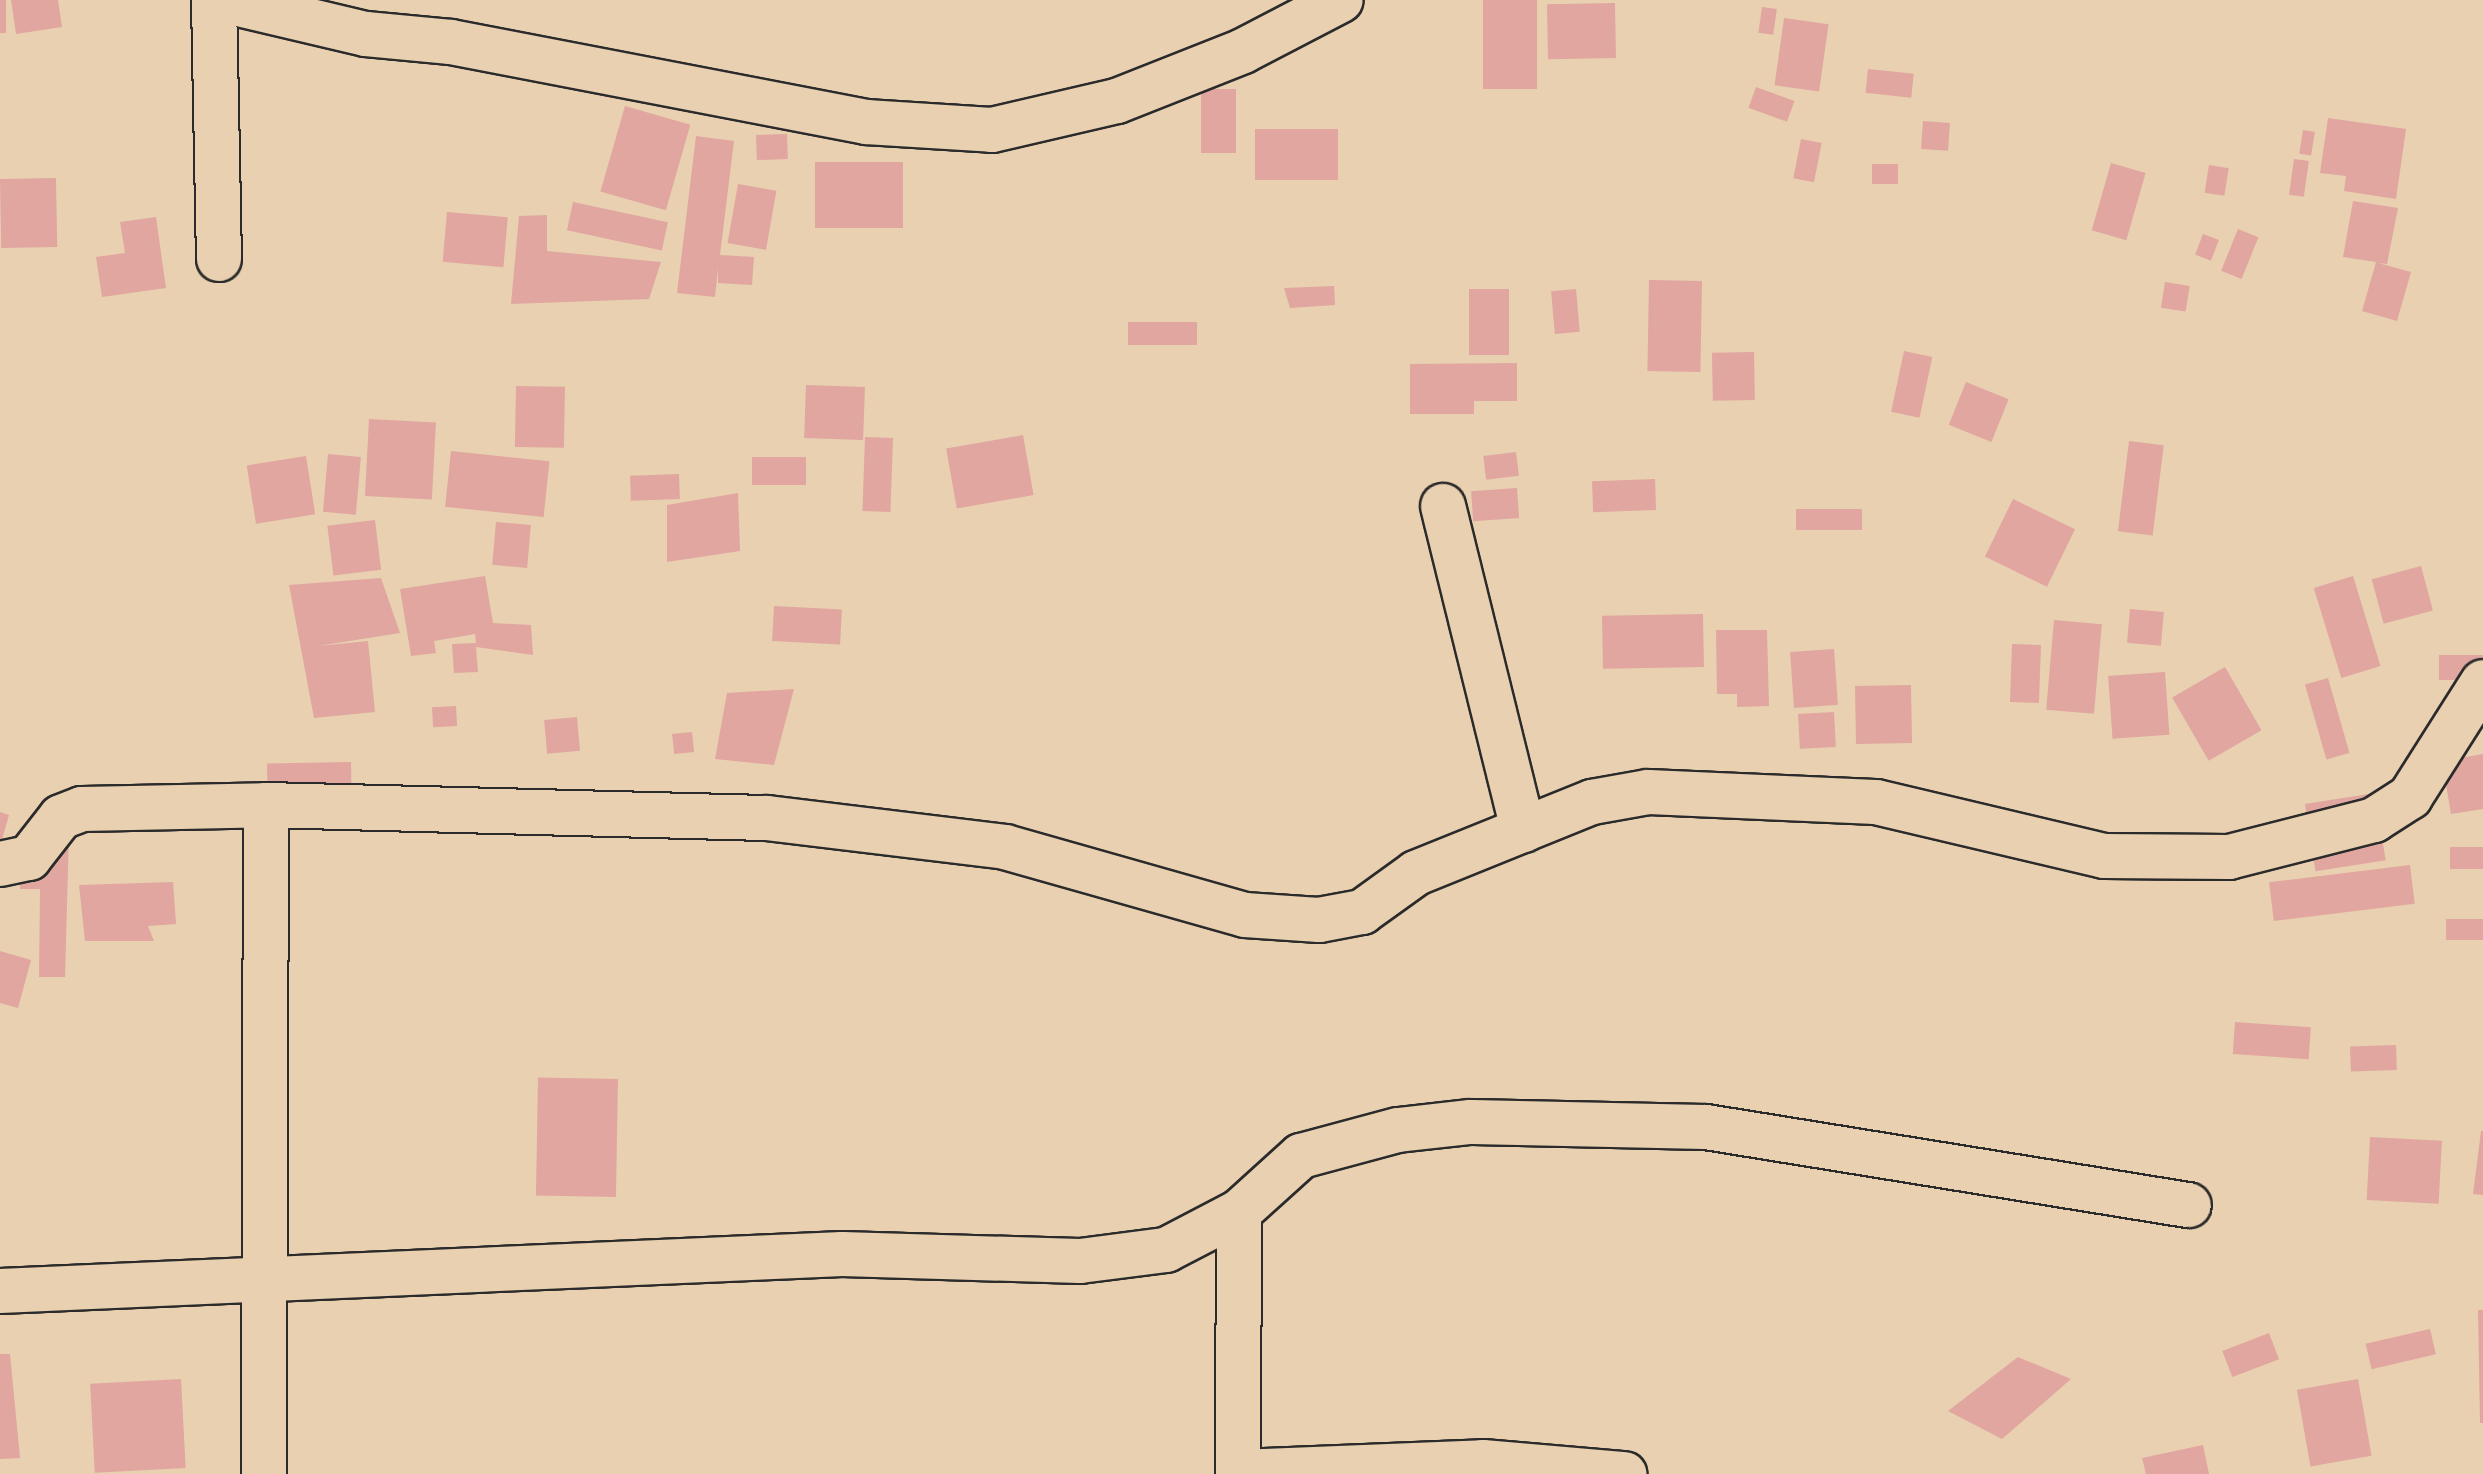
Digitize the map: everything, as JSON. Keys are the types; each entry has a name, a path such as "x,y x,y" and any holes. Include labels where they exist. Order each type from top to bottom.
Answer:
{"street":[{"path":"214,0 219,259"},
{"path":"222,0 366,34 451,42 866,122 992,130 1117,101 1243,51 1341,0"},
{"path":"1443,506 1523,830"},
{"path":"0,864 29,858 61,817 82,809 266,805 767,818 1005,847 1245,915 1319,920 1362,912 1416,873 1592,802 1648,792 1876,802 2104,856 2229,857 2374,820 2410,797 2483,682"},
{"path":"264,1474 266,805"},
{"path":"0,1291 265,1283 842,1254 1080,1261 1166,1250 1239,1212 1301,1156 1398,1130 1486,1122 1706,1127 2189,1205"},
{"path":"1239,1212 1238,1473 1483,1462 1624,1474"}],"building":[{"path":"0,0 6,0 6,33 0,33"},
{"path":"11,0 58,0 62,27 16,34"},
{"path":"1483,0 1537,0 1537,89 1483,89"},
{"path":"1615,3 1616,58 1548,59 1547,4"},
{"path":"1762,7 1777,9 1773,35 1758,33"},
{"path":"1784,18 1829,24 1819,92 1775,85"},
{"path":"1868,69 1914,74 1911,98 1865,93"},
{"path":"1756,87 1795,101 1787,122 1748,108"},
{"path":"1201,89 1236,89 1236,153 1201,153"},
{"path":"625,106 690,125 666,210 600,192"},
{"path":"2328,118 2406,129 2396,199 2344,191 2346,176 2320,173"},
{"path":"1923,121 1950,123 1948,151 1921,149"},
{"path":"1255,129 1338,129 1338,180 1255,180"},
{"path":"2303,130 2315,132 2311,156 2299,154"},
{"path":"787,134 788,159 757,160 756,135"},
{"path":"696,136 734,141 720,255 754,257 752,285 718,283 718,268 715,297 677,293"},
{"path":"1801,139 1822,143 1814,182 1793,178"},
{"path":"2294,159 2309,161 2304,197 2289,195"},
{"path":"815,162 903,162 903,228 815,228"},
{"path":"2111,163 2146,173 2126,240 2092,230"},
{"path":"1872,164 1898,164 1898,184 1872,184"},
{"path":"2209,165 2229,168 2224,196 2205,193"},
{"path":"56,178 57,247 1,248 0,179"},
{"path":"738,184 776,191 766,250 728,243"},
{"path":"2353,201 2398,208 2387,264 2378,263 2411,272 2397,321 2362,311 2376,262 2343,257"},
{"path":"573,202 668,222 662,251 567,230"},
{"path":"447,212 508,217 503,267 443,262"},
{"path":"547,215 547,251 661,262 649,299 511,304 519,216"},
{"path":"156,217 166,288 102,297 96,257 125,253 120,222"},
{"path":"2238,229 2258,237 2242,279 2221,271"},
{"path":"2203,234 2219,240 2211,261 2195,255"},
{"path":"1649,280 1702,281 1700,372 1647,371"},
{"path":"2165,282 2190,286 2186,312 2161,308"},
{"path":"1334,286 1335,305 1290,308 1284,288"},
{"path":"1469,289 1509,289 1509,355 1469,355"},
{"path":"1576,289 1580,332 1555,334 1551,291"},
{"path":"1128,322 1197,322 1197,345 1128,345"},
{"path":"1904,351 1932,357 1919,418 1891,412"},
{"path":"1754,352 1755,400 1713,401 1712,353"},
{"path":"1517,363 1517,401 1474,401 1474,414 1410,414 1410,364"},
{"path":"1966,382 2009,399 1991,442 1949,425"},
{"path":"806,385 865,387 863,440 804,438"},
{"path":"516,386 565,387 564,448 515,447"},
{"path":"369,419 436,423 432,499 365,496"},
{"path":"1023,435 1034,495 957,509 946,449"},
{"path":"865,437 893,438 890,512 862,511"},
{"path":"2129,441 2164,445 2153,536 2118,531"},
{"path":"451,451 549,461 544,517 445,507"},
{"path":"1516,452 1519,476 1486,480 1483,456"},
{"path":"328,454 361,457 356,515 323,512"},
{"path":"306,456 315,514 256,524 247,465"},
{"path":"752,457 806,457 806,485 752,485"},
{"path":"679,474 680,499 631,501 630,476"},
{"path":"1655,479 1656,510 1593,512 1592,481"},
{"path":"1517,488 1519,518 1473,521 1471,491"},
{"path":"738,493 740,551 667,562 667,505"},
{"path":"2013,499 2075,529 2047,587 1985,557"},
{"path":"1796,509 1862,509 1862,530 1796,530"},
{"path":"375,520 381,570 333,575 327,526"},
{"path":"496,522 531,525 527,568 492,565"},
{"path":"2421,566 2433,610 2384,624 2372,579"},
{"path":"485,576 493,623 531,625 533,655 476,647 478,672 454,673 452,644 476,643 475,634 434,641 436,653 411,656 400,589"},
{"path":"2353,576 2380,666 2341,678 2314,588"},
{"path":"381,578 400,633 318,646 368,641 375,712 314,718 289,585"},
{"path":"774,606 842,610 840,645 772,641"},
{"path":"2130,609 2164,612 2161,646 2127,643"},
{"path":"1703,614 1704,667 1603,669 1602,616"},
{"path":"2054,620 2102,624 2094,714 2046,710"},
{"path":"1716,630 1767,630 1769,706 1737,707 1737,694 1717,694"},
{"path":"2012,644 2041,645 2039,703 2010,702"},
{"path":"1834,649 1838,705 1794,708 1790,652"},
{"path":"2439,655 2483,655 2483,680 2439,680"},
{"path":"2225,667 2262,730 2209,761 2172,698"},
{"path":"2165,672 2169,735 2113,739 2108,676"},
{"path":"2328,678 2349,753 2326,760 2305,685"},
{"path":"1911,685 1912,743 1856,744 1855,686"},
{"path":"794,689 774,765 715,759 727,693"},
{"path":"456,706 457,726 433,727 432,707"},
{"path":"1834,712 1836,747 1800,749 1798,714"},
{"path":"577,717 580,751 547,754 544,720"},
{"path":"692,732 694,752 674,754 672,734"},
{"path":"2483,754 2483,809 2451,814 2442,761"},
{"path":"351,762 352,827 268,828 267,763"},
{"path":"2375,793 2386,860 2316,871 2305,804"},
{"path":"0,812 9,815 1,843 0,843"},
{"path":"23,831 69,833 65,977 39,977 40,889 20,889"},
{"path":"2450,847 2483,847 2483,869 2450,869"},
{"path":"2410,865 2415,904 2274,921 2269,882"},
{"path":"173,882 176,924 148,926 154,941 85,941 79,885"},
{"path":"2446,919 2483,919 2483,940 2446,940"},
{"path":"0,951 31,960 18,1008 0,1003"},
{"path":"2235,1022 2311,1027 2309,1059 2233,1054"},
{"path":"2396,1045 2397,1070 2351,1072 2350,1047"},
{"path":"538,1078 618,1079 616,1197 536,1196"},
{"path":"2483,1131 2483,1195 2473,1194"},
{"path":"2370,1137 2442,1141 2439,1204 2367,1200"},
{"path":"2478,1310 2483,1310 2483,1423 2480,1423"},
{"path":"2430,1329 2436,1354 2372,1369 2366,1344"},
{"path":"2269,1333 2279,1359 2232,1377 2222,1351"},
{"path":"0,1354 10,1354 20,1458 0,1459"},
{"path":"2018,1357 2071,1379 2002,1439 1948,1411"},
{"path":"181,1379 186,1468 95,1473 90,1384"},
{"path":"2358,1379 2372,1456 2310,1467 2297,1390"},
{"path":"2203,1445 2209,1474 2146,1474 2142,1458"}]}
